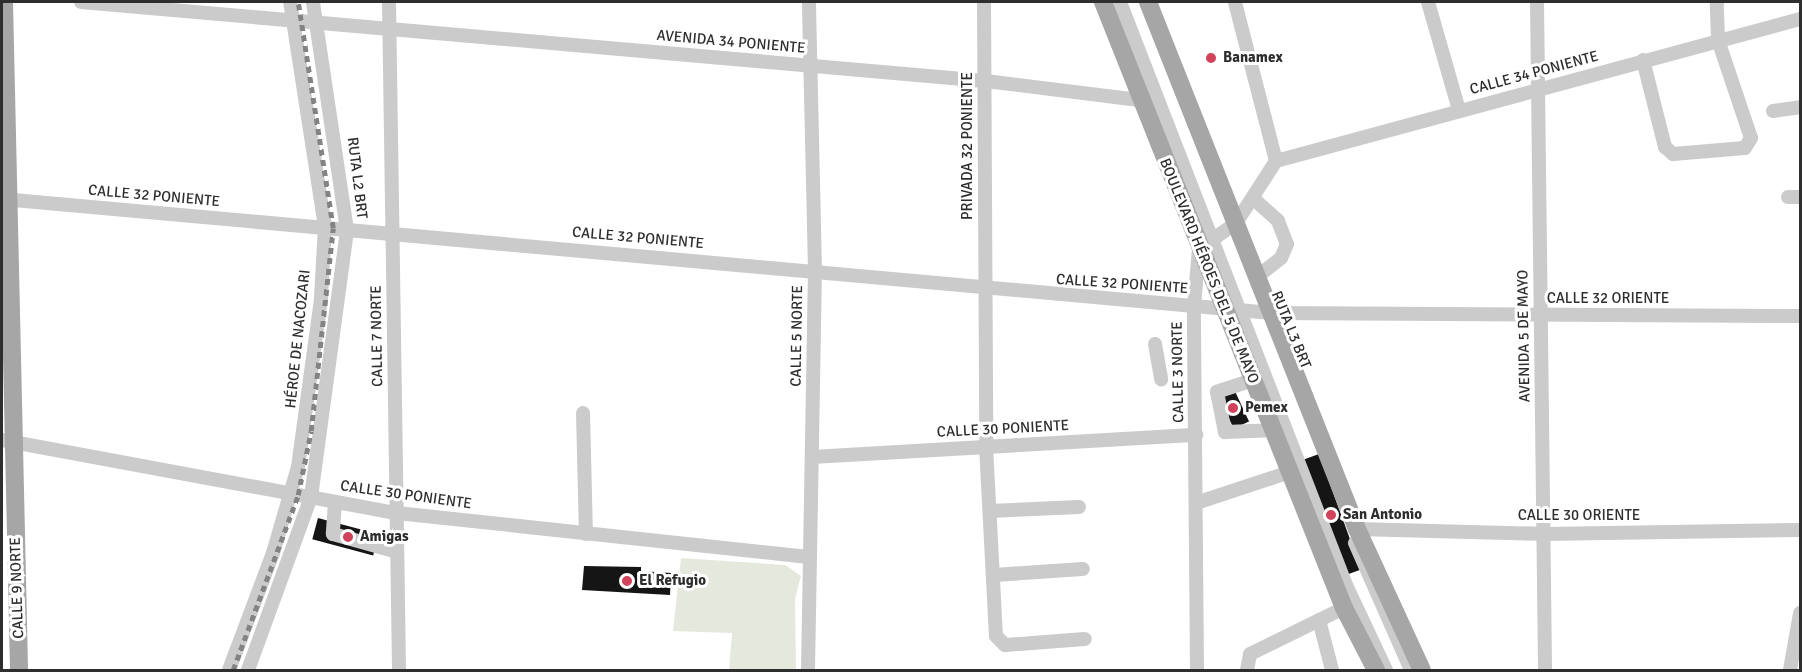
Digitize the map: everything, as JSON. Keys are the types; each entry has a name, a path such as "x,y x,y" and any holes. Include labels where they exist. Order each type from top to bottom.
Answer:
{"main road":[{"name":"CALLE 9 NORTE","path":"4,2 7,442 19,670"},
{"name":"BOULEVARD HÉROES DEL 5 DE MAYO","path":"1103,2 1139,100 1206,244 1231,309 1253,380 1293,471 1344,608 1376,670"},
{"path":"1148,2 1257,277 1269,313 1357,529 1422,670"}],"street":[{"path":"81,2 187,6 320,22"},
{"name":"HÉROE DE NACOZARI","path":"229,670 291,494 305,432 325,227 296,18 290,2"},
{"name":"RUTA L2 BRT","path":"248,670 311,497 347,230 320,22 313,2"},
{"name":"CALLE 7 NORTE","path":"388,2 399,670"},
{"name":"CALLE 5 NORTE","path":"808,670 815,270 809,2"},
{"name":"PRIVADA 32 PONIENTE","path":"984,2 986,81 983,290 986,446 1000,643 1085,639"},
{"path":"1120,2 1206,244 1235,224 1255,200 1276,161 1235,2"},
{"name":"RUTA L3 BRT","path":"1140,2 1235,224 1364,566 1411,670"},
{"path":"1428,2 1459,110"},
{"name":"AVENIDA 5 DE MAYO","path":"1537,2 1545,670"},
{"path":"1643,60 1665,147 1683,156 1749,144 1751,138 1718,40 1717,2"},
{"name":"CALLE 34 PONIENTE","path":"1276,161 1800,19"},
{"name":"AVENIDA 34 PONIENTE","path":"320,22 986,81 1139,100"},
{"path":"1773,111 1800,107"},
{"name":"CALLE 32 PONIENTE","path":"5,199 815,270 983,290 1269,313"},
{"path":"1255,200 1278,221 1287,244 1281,258 1257,277"},
{"name":"CALLE 3 NORTE","path":"1197,670 1194,306 1206,244"},
{"path":"1231,309 1346,585 1386,670"},
{"name":"CALLE 32 ORIENTE","path":"1269,313 1800,316"},
{"path":"1155,344 1161,379"},
{"path":"1253,380 1217,392 1225,432 1276,430"},
{"path":"583,413 586,534"},
{"name":"CALLE 30 PONIENTE","path":"812,457 1196,435"},
{"name":"CALLE 30 PONIENTE","path":"7,442 397,513 809,558"},
{"path":"1196,503 1293,471"},
{"path":"335,502 333,534 397,552"},
{"path":"990,511 1079,507"},
{"name":"CALLE 30 ORIENTE","path":"1357,529 1542,534 1800,530"},
{"path":"994,575 1083,569"},
{"path":"1247,670 1250,654 1344,608"},
{"path":"1790,670 1800,618"},
{"path":"1319,620 1332,670"}],"shaded area":[{"path":"681,558 785,565 801,576 795,599 796,670 729,670 732,633 673,631"}],"building":[{"name":"Pemex","path":"1233,387 1249,421 1234,429 1218,394"},
{"path":"1319,454 1361,570 1343,576 1301,460"},
{"name":"Amigas","path":"318,518 379,534 373,556 312,539"},
{"name":"El Refugio","path":"584,566 641,567 641,571 671,573 670,595 582,590"}],"railway":[{"path":"233,670 298,495 311,431 333,228 298,2"}],"place":[{"name":"Banamex","path":"1211,58"},
{"name":"Pemex","path":"1233,408"},
{"name":"San Antonio","path":"1331,515"},
{"name":"Amigas","path":"348,537"},
{"name":"El Refugio","path":"627,581"}]}
